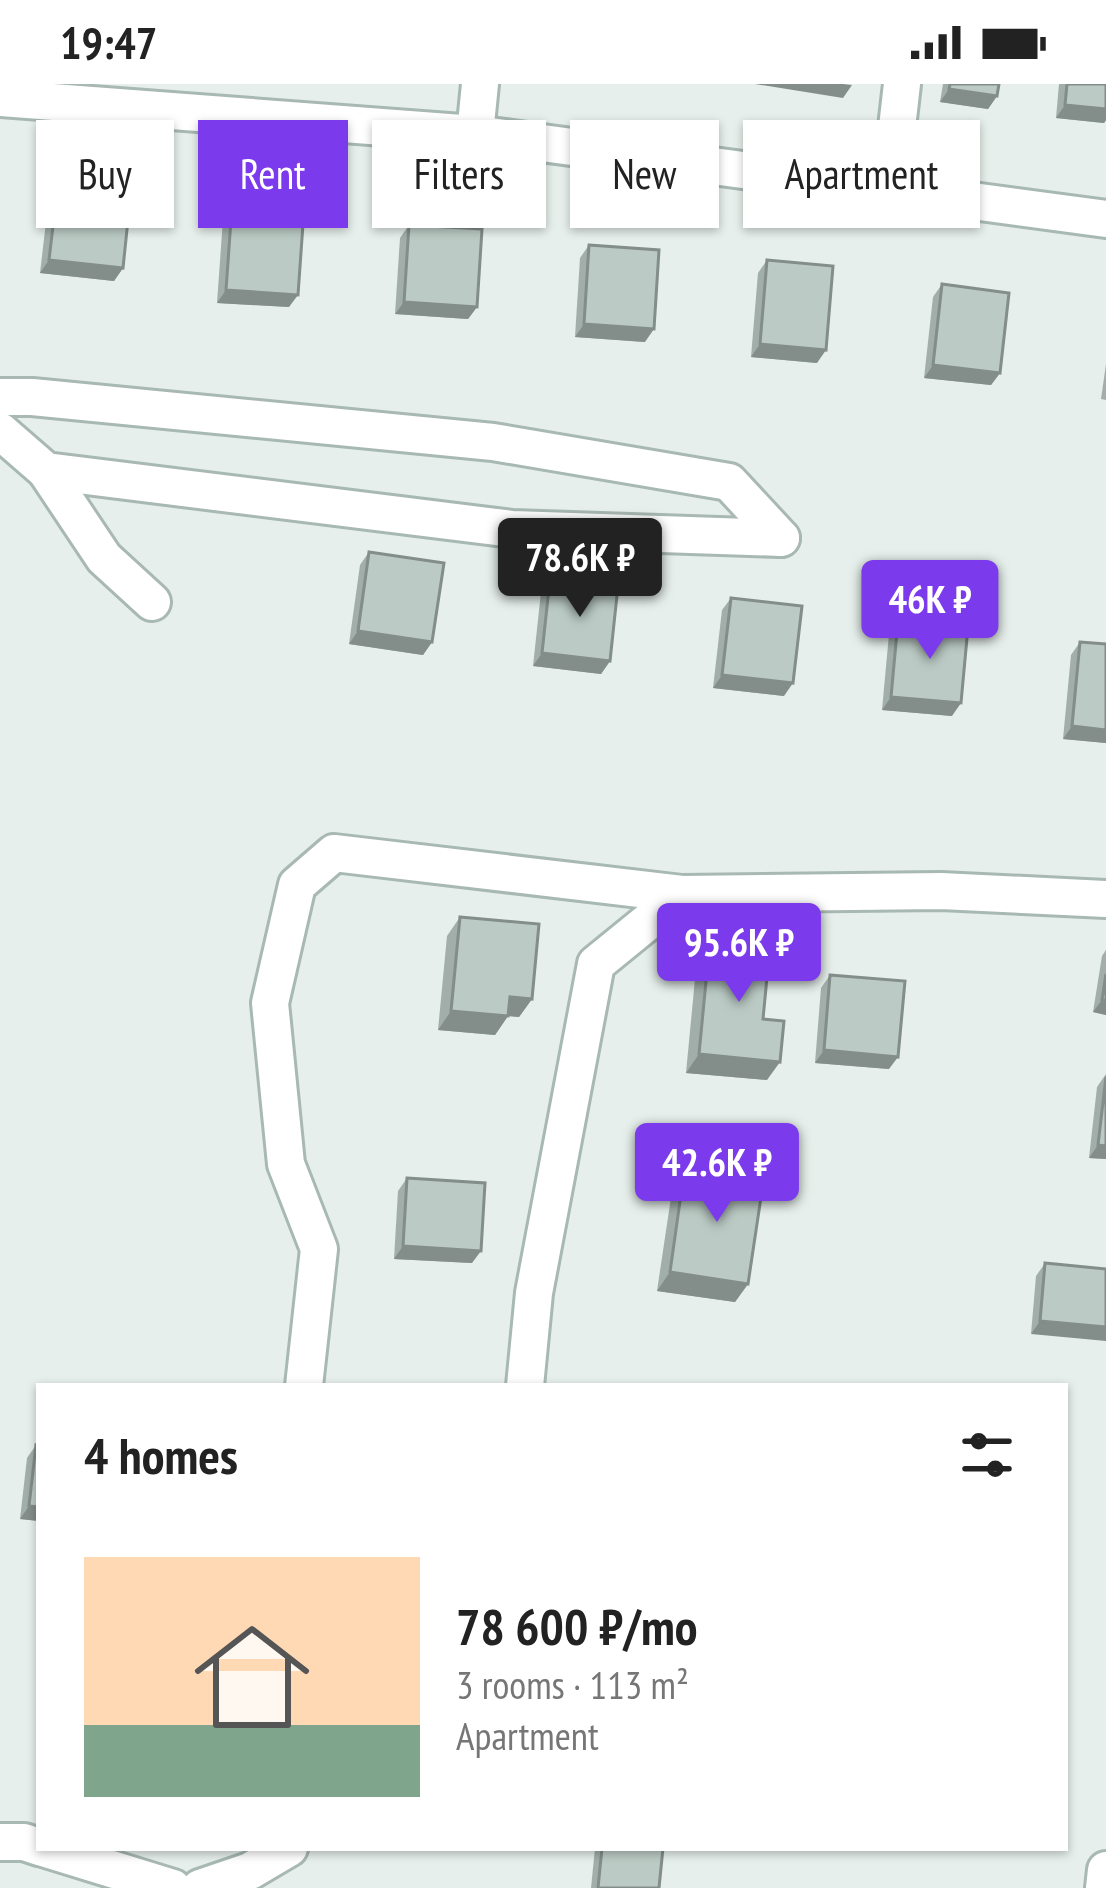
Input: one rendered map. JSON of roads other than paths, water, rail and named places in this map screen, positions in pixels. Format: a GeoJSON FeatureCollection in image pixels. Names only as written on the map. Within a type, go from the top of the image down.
{"type":"FeatureCollection","features":[{"type":"Feature","properties":{"kind":"street"},"geometry":{"type":"LineString","coordinates":[[476,120],[480,84]]}},
{"type":"Feature","properties":{"kind":"street"},"geometry":{"type":"LineString","coordinates":[[898,120],[902,84]]}},
{"type":"Feature","properties":{"kind":"street"},"geometry":{"type":"LineString","coordinates":[[0,98],[201,99],[372,121]]}},
{"type":"Feature","properties":{"kind":"street"},"geometry":{"type":"LineString","coordinates":[[546,143],[743,169]]}},
{"type":"Feature","properties":{"kind":"street"},"geometry":{"type":"LineString","coordinates":[[980,201],[1106,219]]}},
{"type":"Feature","properties":{"kind":"street"},"geometry":{"type":"LineString","coordinates":[[0,397],[493,442],[729,482],[782,538],[512,529],[46,471]]}},
{"type":"Feature","properties":{"kind":"street"},"geometry":{"type":"LineString","coordinates":[[0,431],[46,471],[104,559],[152,602]]}},
{"type":"Feature","properties":{"kind":"street"},"geometry":{"type":"LineString","coordinates":[[304,1383],[319,1250],[286,1164],[270,1003],[297,885],[334,853],[682,894],[941,891],[1106,899]]}},
{"type":"Feature","properties":{"kind":"street"},"geometry":{"type":"LineString","coordinates":[[525,1383],[534,1293],[596,964],[682,894]]}},
{"type":"Feature","properties":{"kind":"street"},"geometry":{"type":"LineString","coordinates":[[0,1842],[36,1845]]}},
{"type":"Feature","properties":{"kind":"street"},"geometry":{"type":"LineString","coordinates":[[54,1851],[173,1888]]}},
{"type":"Feature","properties":{"kind":"street"},"geometry":{"type":"LineString","coordinates":[[200,1888],[252,1859]]}},
{"type":"Feature","properties":{"kind":"street"},"geometry":{"type":"LineString","coordinates":[[1104,1888],[1106,1870]]}}]}
